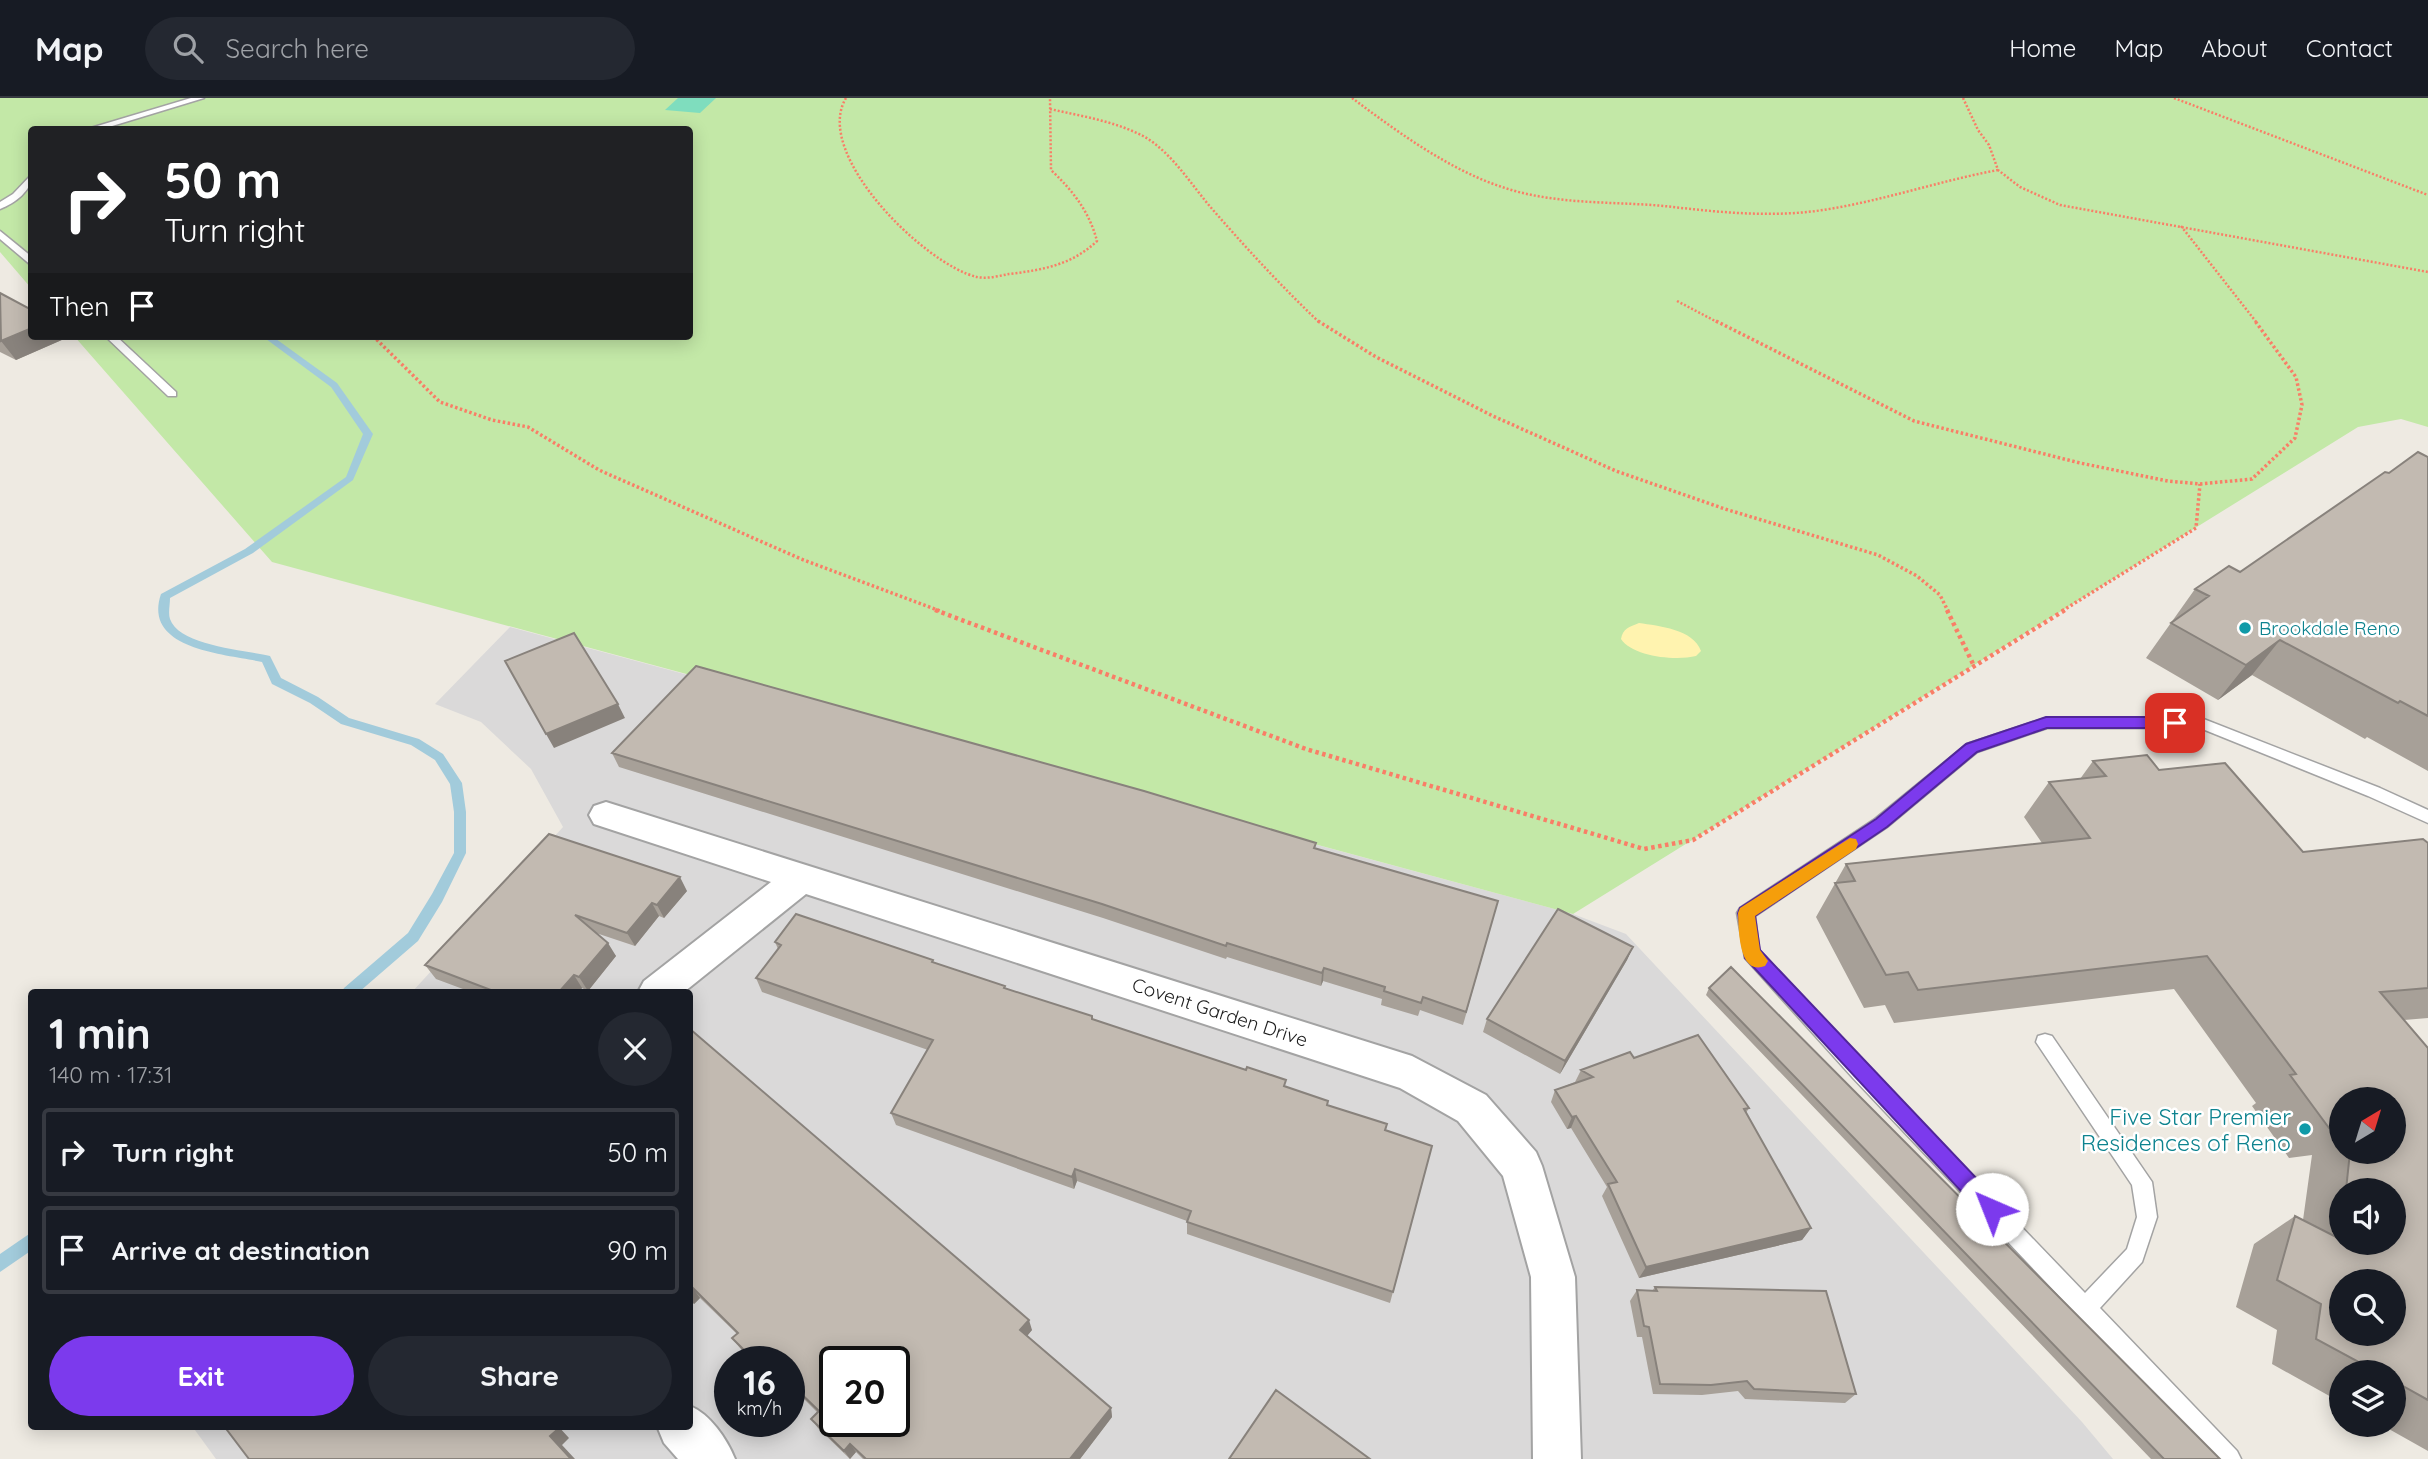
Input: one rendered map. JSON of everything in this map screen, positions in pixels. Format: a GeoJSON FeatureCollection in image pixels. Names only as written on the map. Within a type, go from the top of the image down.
{"type":"FeatureCollection","features":[{"type":"Feature","properties":{"kind":"street","name":"Covent Garden Drive"},"geometry":{"type":"LineString","coordinates":[[606,815],[1412,1074],[1472,1108],[1521,1166],[1553,1277],[1557,1459]]}},
{"type":"Feature","properties":{"kind":"street"},"geometry":{"type":"LineString","coordinates":[[661,989],[801,878]]}},
{"type":"Feature","properties":{"kind":"street"},"geometry":{"type":"LineString","coordinates":[[685,1430],[711,1459]]}},
{"type":"Feature","properties":{"kind":"lane"},"geometry":{"type":"LineString","coordinates":[[102,126],[200,98]]}},
{"type":"Feature","properties":{"kind":"lane"},"geometry":{"type":"LineString","coordinates":[[0,206],[16,196],[28,182]]}},
{"type":"Feature","properties":{"kind":"lane"},"geometry":{"type":"LineString","coordinates":[[0,234],[28,259]]}},
{"type":"Feature","properties":{"kind":"lane"},"geometry":{"type":"LineString","coordinates":[[114,340],[173,394]]}},
{"type":"Feature","properties":{"kind":"lane"},"geometry":{"type":"LineString","coordinates":[[2230,1459],[1860,1072],[1751,953],[1746,913],[1881,823],[1972,748],[2046,723],[2201,723],[2374,792],[2428,817]]}},
{"type":"Feature","properties":{"kind":"lane"},"geometry":{"type":"LineString","coordinates":[[2045,1042],[2142,1182],[2147,1217],[2135,1255],[2086,1308]]}},
{"type":"Feature","properties":{"kind":"path"},"geometry":{"type":"LineString","coordinates":[[846,98],[838,116],[839,126],[858,174],[878,205],[908,233],[961,271],[979,278],[1066,263],[1086,253],[1097,242],[1093,221],[1072,189],[1051,170],[1050,98]]}},
{"type":"Feature","properties":{"kind":"path"},"geometry":{"type":"LineString","coordinates":[[1352,98],[1395,130],[1460,168],[1499,186],[1531,195],[1714,212],[1789,213],[1822,211],[1950,178],[1998,170]]}},
{"type":"Feature","properties":{"kind":"path"},"geometry":{"type":"LineString","coordinates":[[1963,98],[1978,130],[1989,145],[1998,170],[2020,187],[2060,205],[2428,272]]}},
{"type":"Feature","properties":{"kind":"path"},"geometry":{"type":"LineString","coordinates":[[2174,98],[2428,195]]}},
{"type":"Feature","properties":{"kind":"path"},"geometry":{"type":"LineString","coordinates":[[1050,108],[1114,124],[1145,137],[1184,173],[1210,207],[1286,291],[1321,324],[1376,357],[1493,416],[1616,471],[1725,509],[1878,555],[1917,576],[1940,595],[1974,666]]}},
{"type":"Feature","properties":{"kind":"path"},"geometry":{"type":"LineString","coordinates":[[1677,301],[1914,421],[2080,463],[2168,481],[2200,484],[2252,479],[2295,438],[2302,405],[2295,377],[2181,226]]}},
{"type":"Feature","properties":{"kind":"path"},"geometry":{"type":"LineString","coordinates":[[377,340],[440,402],[492,420],[528,427],[599,470],[801,559],[1306,749],[1644,849],[1693,840],[2196,527],[2200,484]]}},
{"type":"Feature","properties":{"kind":"shaded area"},"geometry":{"type":"Polygon","coordinates":[[[510,627],[1573,914],[1626,934],[2082,1422],[2113,1459],[216,1459],[195,1430],[693,1430],[693,989],[415,989],[563,827],[531,769],[481,722],[435,704],[510,627]]]}},
{"type":"Feature","properties":{"kind":"green space"},"geometry":{"type":"Polygon","coordinates":[[[0,98],[2428,98],[2428,427],[2401,419],[2358,427],[1573,914],[272,562],[78,340],[693,340],[693,126],[28,126],[28,285],[0,252],[0,98]]]}},
{"type":"Feature","properties":{"kind":"green space"},"geometry":{"type":"Polygon","coordinates":[[[678,98],[716,98],[700,113],[665,110],[678,98]]]}},
{"type":"Feature","properties":{"kind":"sand"},"geometry":{"type":"Polygon","coordinates":[[[1639,623],[1683,633],[1697,644],[1701,651],[1696,656],[1678,658],[1645,654],[1635,650],[1621,639],[1625,630],[1639,623]]]}},
{"type":"Feature","properties":{"kind":"building"},"geometry":{"type":"Polygon","coordinates":[[[0,293],[28,308],[28,330],[1,341],[0,293]]]}},
{"type":"Feature","properties":{"kind":"building","name":"Brookdale Reno"},"geometry":{"type":"Polygon","coordinates":[[[2418,452],[2428,457],[2428,716],[2400,701],[2398,703],[2280,640],[2246,665],[2171,623],[2209,596],[2195,589],[2229,566],[2240,572],[2418,452]]]}},
{"type":"Feature","properties":{"kind":"building"},"geometry":{"type":"Polygon","coordinates":[[[574,633],[618,704],[546,734],[505,661],[574,633]]]}},
{"type":"Feature","properties":{"kind":"building"},"geometry":{"type":"Polygon","coordinates":[[[696,666],[1144,791],[1316,843],[1314,848],[1498,901],[1466,1012],[1423,997],[1421,1003],[1384,991],[1385,987],[1324,968],[1322,973],[1227,943],[1226,946],[1102,904],[612,753],[696,666]]]}},
{"type":"Feature","properties":{"kind":"building","name":"Five Star Premier Residences of Reno"},"geometry":{"type":"Polygon","coordinates":[[[2147,755],[2159,770],[2225,763],[2303,852],[2423,839],[2428,843],[2428,988],[2380,992],[2428,1048],[2428,1400],[2406,1388],[2406,1360],[2355,1360],[2316,1339],[2321,1304],[2277,1280],[2295,1216],[2329,1233],[2329,1255],[2406,1255],[2406,1178],[2347,1178],[2349,1164],[2406,1164],[2406,1087],[2329,1087],[2329,1128],[2290,1075],[2296,1074],[2207,956],[1918,990],[1908,972],[1886,975],[1835,883],[1855,881],[1846,864],[2090,838],[2049,782],[2106,776],[2093,761],[2147,755]]]}},
{"type":"Feature","properties":{"kind":"building"},"geometry":{"type":"Polygon","coordinates":[[[549,834],[680,877],[657,905],[652,903],[627,933],[575,915],[608,943],[579,977],[574,975],[562,989],[488,989],[425,965],[549,834]]]}},
{"type":"Feature","properties":{"kind":"building"},"geometry":{"type":"Polygon","coordinates":[[[1558,909],[1633,947],[1565,1061],[1487,1019],[1558,909]]]}},
{"type":"Feature","properties":{"kind":"building"},"geometry":{"type":"Polygon","coordinates":[[[796,914],[933,960],[932,962],[1005,986],[1004,988],[1092,1016],[1092,1019],[1246,1070],[1247,1067],[1286,1080],[1284,1086],[1328,1101],[1327,1105],[1387,1124],[1385,1130],[1432,1146],[1393,1292],[1187,1222],[1191,1211],[1075,1169],[1072,1177],[891,1113],[933,1040],[756,978],[781,945],[775,942],[796,914]]]}},
{"type":"Feature","properties":{"kind":"building"},"geometry":{"type":"Polygon","coordinates":[[[1731,967],[2220,1459],[2164,1459],[1709,988],[1731,967]]]}},
{"type":"Feature","properties":{"kind":"building"},"geometry":{"type":"Polygon","coordinates":[[[693,1032],[1029,1320],[1020,1330],[1111,1408],[1070,1459],[866,1459],[850,1444],[844,1451],[830,1437],[910,1437],[910,1346],[819,1346],[819,1411],[805,1397],[805,1346],[740,1346],[732,1338],[738,1333],[693,1288],[693,1032]]]}},
{"type":"Feature","properties":{"kind":"building"},"geometry":{"type":"Polygon","coordinates":[[[1698,1035],[1749,1108],[1744,1109],[1811,1228],[1646,1267],[1608,1184],[1617,1182],[1576,1116],[1572,1117],[1555,1090],[1593,1077],[1581,1070],[1630,1052],[1634,1058],[1698,1035]]]}},
{"type":"Feature","properties":{"kind":"building"},"geometry":{"type":"Polygon","coordinates":[[[1655,1287],[1826,1291],[1856,1394],[1754,1389],[1747,1381],[1711,1385],[1660,1384],[1649,1327],[1644,1326],[1637,1290],[1657,1291],[1655,1287]]]}},
{"type":"Feature","properties":{"kind":"building"},"geometry":{"type":"Polygon","coordinates":[[[1276,1390],[1370,1459],[1229,1459],[1276,1390]]]}},
{"type":"Feature","properties":{"kind":"building"},"geometry":{"type":"Polygon","coordinates":[[[819,1411],[819,1427],[811,1419],[819,1411]]]}},
{"type":"Feature","properties":{"kind":"building"},"geometry":{"type":"Polygon","coordinates":[[[227,1430],[557,1430],[550,1436],[571,1459],[249,1459],[227,1430]]]}},
{"type":"Feature","properties":{"kind":"waterway"},"geometry":{"type":"LineString","coordinates":[[272,340],[334,385],[368,434],[350,478],[249,551],[165,596],[164,618],[169,628],[192,642],[266,659],[276,681],[314,700],[345,721],[415,742],[439,757],[456,783],[460,812],[460,853],[413,937],[352,989]]}},
{"type":"Feature","properties":{"kind":"waterway"},"geometry":{"type":"LineString","coordinates":[[0,1264],[28,1243]]}},
{"type":"Feature","properties":{"kind":"slow traffic"},"geometry":{"type":"LineString","coordinates":[[1759,961],[1751,953],[1746,913],[1850,844]]}},
{"type":"Feature","properties":{"kind":"place","name":"Brookdale Reno"},"geometry":{"type":"Point","coordinates":[2245,628]}},
{"type":"Feature","properties":{"kind":"place","name":"Five Star Premier Residences of Reno"},"geometry":{"type":"Point","coordinates":[2305,1129]}},
{"type":"Feature","properties":{"kind":"route"},"geometry":{"type":"LineString","coordinates":[[1992,1209],[1860,1072],[1751,953],[1746,913],[1881,823],[1972,748],[2046,723],[2175,723]]}}]}
